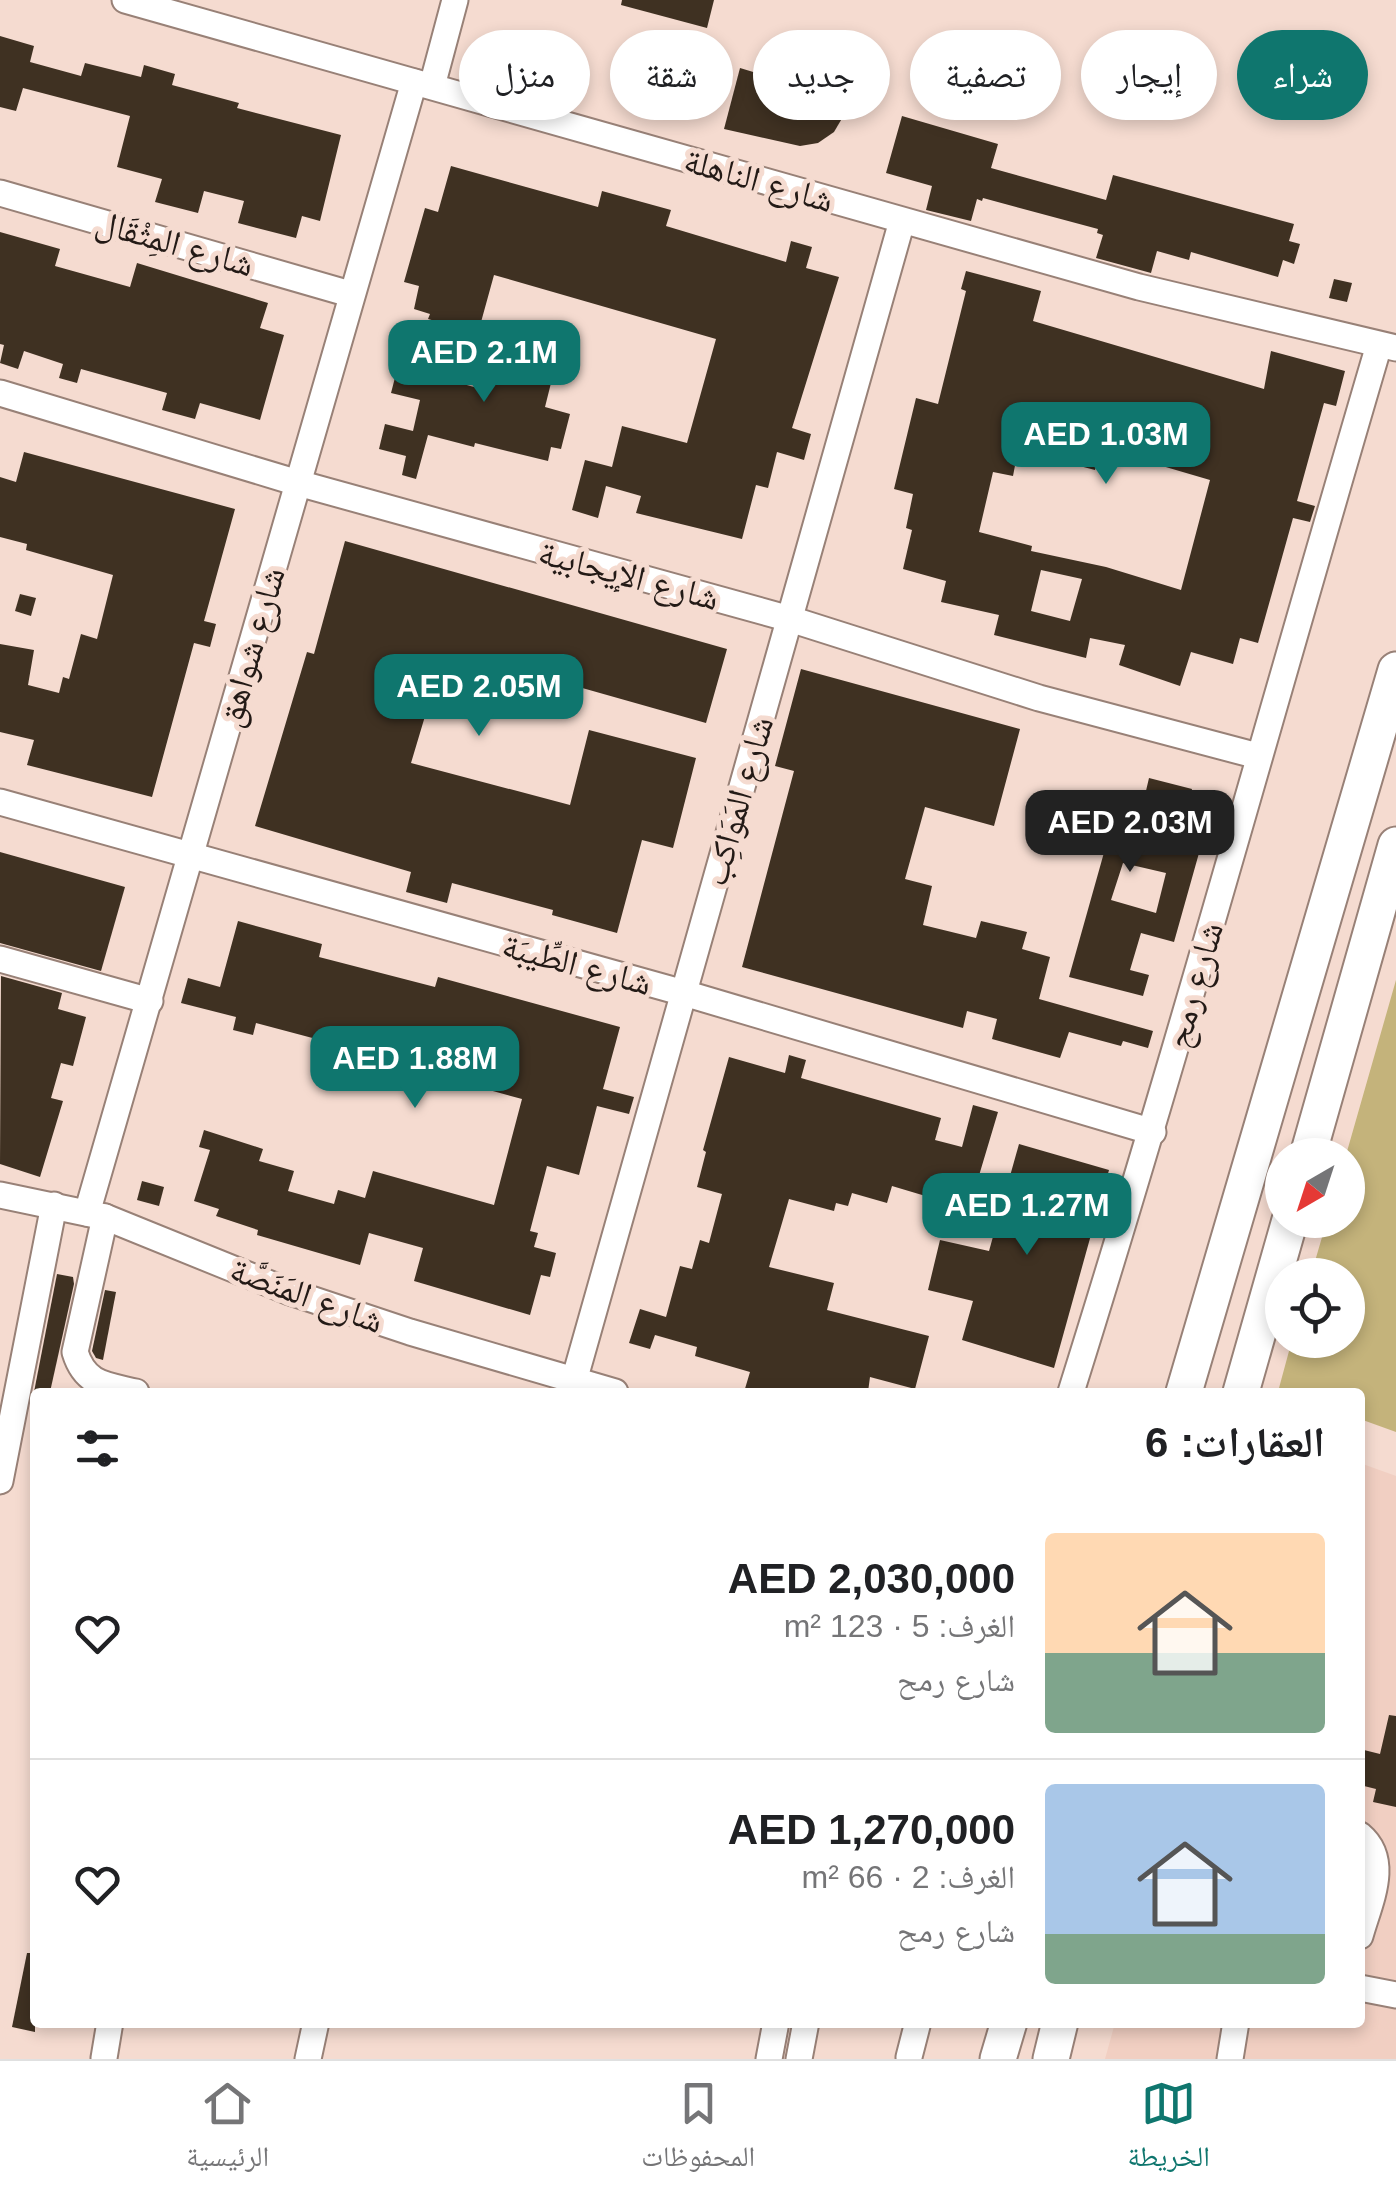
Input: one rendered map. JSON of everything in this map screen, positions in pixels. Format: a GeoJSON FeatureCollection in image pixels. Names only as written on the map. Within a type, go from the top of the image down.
{"type":"FeatureCollection","features":[{"type":"Feature","properties":{"kind":"main road"},"geometry":{"type":"LineString","coordinates":[[1185,1388],[1396,670]]}},
{"type":"Feature","properties":{"kind":"main road"},"geometry":{"type":"LineString","coordinates":[[1313,1138],[1396,845]]}},
{"type":"Feature","properties":{"kind":"main road"},"geometry":{"type":"LineString","coordinates":[[1242,1388],[1285,1238]]}},
{"type":"Feature","properties":{"kind":"main road"},"geometry":{"type":"LineString","coordinates":[[1209,1308],[1229,1315],[1234,1329],[1219,1388]]}},
{"type":"Feature","properties":{"kind":"main road"},"geometry":{"type":"LineString","coordinates":[[998,2059],[1007,2028]]}},
{"type":"Feature","properties":{"kind":"street","name":"شارع الناهلة"},"geometry":{"type":"LineString","coordinates":[[126,0],[902,221],[1139,286],[1387,346]]}},
{"type":"Feature","properties":{"kind":"street","name":"شارع شواهق"},"geometry":{"type":"LineString","coordinates":[[118,1388],[89,1377],[80,1368],[75,1352],[96,1215],[150,1001],[350,294],[455,0]]}},
{"type":"Feature","properties":{"kind":"street","name":"شارع المِثْقَال"},"geometry":{"type":"LineString","coordinates":[[0,193],[350,294]]}},
{"type":"Feature","properties":{"kind":"street","name":"شارع المَوَاكِب"},"geometry":{"type":"LineString","coordinates":[[574,1381],[902,221]]}},
{"type":"Feature","properties":{"kind":"street","name":"شارع رمح"},"geometry":{"type":"LineString","coordinates":[[1072,1388],[1153,1132],[1258,756],[1387,346]]}},
{"type":"Feature","properties":{"kind":"street","name":"شارع الإيجابية"},"geometry":{"type":"LineString","coordinates":[[0,393],[298,483],[790,619],[1040,698],[1258,756]]}},
{"type":"Feature","properties":{"kind":"street","name":"شارع الطِّيبَة"},"geometry":{"type":"LineString","coordinates":[[0,802],[684,993],[1153,1132]]}},
{"type":"Feature","properties":{"kind":"street"},"geometry":{"type":"LineString","coordinates":[[0,959],[150,1001]]}},
{"type":"Feature","properties":{"kind":"street","name":"شارع المَنَصَّة"},"geometry":{"type":"LineString","coordinates":[[0,1195],[96,1215],[290,1292],[600,1388]]}},
{"type":"Feature","properties":{"kind":"street"},"geometry":{"type":"LineString","coordinates":[[0,1481],[54,1204]]}},
{"type":"Feature","properties":{"kind":"street"},"geometry":{"type":"LineString","coordinates":[[1365,1840],[1377,1864],[1365,1915]]}},
{"type":"Feature","properties":{"kind":"street"},"geometry":{"type":"LineString","coordinates":[[1365,1989],[1396,1995]]}},
{"type":"Feature","properties":{"kind":"street"},"geometry":{"type":"LineString","coordinates":[[104,2058],[109,2028]]}},
{"type":"Feature","properties":{"kind":"street"},"geometry":{"type":"LineString","coordinates":[[308,2059],[315,2028]]}},
{"type":"Feature","properties":{"kind":"street"},"geometry":{"type":"LineString","coordinates":[[769,2059],[775,2028]]}},
{"type":"Feature","properties":{"kind":"street"},"geometry":{"type":"LineString","coordinates":[[798,2059],[805,2028]]}},
{"type":"Feature","properties":{"kind":"street"},"geometry":{"type":"LineString","coordinates":[[909,2057],[916,2028]]}},
{"type":"Feature","properties":{"kind":"street"},"geometry":{"type":"LineString","coordinates":[[1230,2059],[1235,2028]]}},
{"type":"Feature","properties":{"kind":"shaded area"},"geometry":{"type":"Polygon","coordinates":[[[1396,980],[1396,1432],[1365,1421],[1365,1388],[1279,1388],[1287,1358],[1365,1358],[1365,1258],[1316,1258],[1322,1238],[1365,1238],[1365,1138],[1351,1138],[1396,980]]]}},
{"type":"Feature","properties":{"kind":"shaded area"},"geometry":{"type":"Polygon","coordinates":[[[1365,1465],[1396,1476],[1396,2059],[1105,2059],[1114,2028],[1365,2028],[1365,1465]]]}},
{"type":"Feature","properties":{"kind":"building"},"geometry":{"type":"Polygon","coordinates":[[[622,0],[714,0],[707,28],[621,5],[622,0]]]}},
{"type":"Feature","properties":{"kind":"building"},"geometry":{"type":"Polygon","coordinates":[[[0,36],[34,46],[30,62],[81,76],[85,63],[141,77],[144,65],[175,74],[172,85],[239,103],[237,108],[341,135],[320,221],[302,216],[296,238],[238,223],[244,201],[204,191],[198,213],[155,202],[162,179],[117,167],[130,116],[23,88],[16,111],[0,107],[0,36]]]}},
{"type":"Feature","properties":{"kind":"building"},"geometry":{"type":"Polygon","coordinates":[[[740,68],[753,72],[753,120],[841,120],[834,132],[818,143],[800,146],[724,129],[726,120],[733,120],[733,95],[740,68]]]}},
{"type":"Feature","properties":{"kind":"building"},"geometry":{"type":"Polygon","coordinates":[[[902,116],[998,144],[991,168],[1106,200],[1113,175],[1294,224],[1289,241],[1300,244],[1294,264],[1283,260],[1278,277],[1191,252],[1189,260],[1157,251],[1151,273],[1096,258],[1103,235],[1097,233],[1098,229],[983,198],[977,199],[971,221],[926,210],[932,186],[886,173],[902,116]]]}},
{"type":"Feature","properties":{"kind":"building"},"geometry":{"type":"Polygon","coordinates":[[[451,166],[598,207],[602,191],[671,210],[666,226],[786,262],[791,241],[812,247],[806,268],[839,277],[792,428],[811,434],[804,460],[777,452],[768,488],[756,485],[742,539],[636,513],[641,496],[606,486],[598,518],[572,510],[585,460],[612,467],[622,426],[687,443],[716,339],[494,275],[478,333],[428,319],[430,314],[414,309],[419,286],[404,282],[425,208],[438,212],[451,166]]]}},
{"type":"Feature","properties":{"kind":"building"},"geometry":{"type":"Polygon","coordinates":[[[0,232],[60,249],[55,266],[130,287],[137,263],[268,303],[260,328],[284,335],[260,420],[200,403],[195,419],[162,410],[167,393],[81,369],[77,383],[59,378],[63,364],[24,351],[18,369],[0,363],[4,345],[0,344],[0,232]]]}},
{"type":"Feature","properties":{"kind":"building"},"geometry":{"type":"Polygon","coordinates":[[[966,271],[1041,291],[1033,321],[1264,389],[1271,351],[1345,371],[1336,406],[1324,403],[1297,501],[1315,506],[1310,522],[1293,518],[1258,643],[1240,638],[1233,664],[1191,652],[1180,686],[1119,665],[1125,645],[1090,638],[1086,658],[994,635],[999,615],[941,602],[946,581],[903,569],[912,530],[906,528],[913,494],[894,489],[916,398],[938,404],[966,291],[961,289],[966,271]],[[1101,448],[1095,470],[1018,450],[1013,476],[993,472],[979,532],[1032,546],[1031,551],[1106,567],[1181,590],[1210,480],[1101,448]],[[1041,570],[1031,611],[1070,621],[1082,579],[1041,570]]]}},
{"type":"Feature","properties":{"kind":"building"},"geometry":{"type":"Polygon","coordinates":[[[1334,279],[1352,283],[1347,302],[1329,298],[1334,279]]]}},
{"type":"Feature","properties":{"kind":"building"},"geometry":{"type":"Polygon","coordinates":[[[485,333],[560,347],[545,407],[570,414],[561,449],[551,447],[548,461],[428,435],[416,479],[402,475],[406,456],[379,449],[385,424],[413,431],[420,400],[391,393],[398,366],[474,387],[485,333]]]}},
{"type":"Feature","properties":{"kind":"building"},"geometry":{"type":"Polygon","coordinates":[[[24,452],[235,509],[204,621],[216,624],[210,647],[194,643],[152,797],[27,765],[34,740],[0,732],[0,644],[34,650],[28,685],[59,693],[63,677],[69,679],[81,634],[97,639],[113,575],[26,550],[27,544],[0,537],[0,477],[16,482],[24,452]]]}},
{"type":"Feature","properties":{"kind":"building"},"geometry":{"type":"Polygon","coordinates":[[[345,541],[727,649],[706,723],[508,667],[504,684],[440,666],[411,763],[570,805],[589,730],[696,758],[673,848],[642,840],[617,933],[552,915],[553,910],[452,883],[447,903],[406,892],[411,872],[255,826],[307,652],[314,654],[345,541]]]}},
{"type":"Feature","properties":{"kind":"building"},"geometry":{"type":"Polygon","coordinates":[[[20,594],[36,598],[31,616],[15,611],[20,594]]]}},
{"type":"Feature","properties":{"kind":"building"},"geometry":{"type":"Polygon","coordinates":[[[801,669],[1020,729],[994,826],[925,807],[905,879],[932,886],[923,925],[976,938],[981,921],[1027,932],[1022,949],[1050,957],[1039,999],[1153,1031],[1148,1048],[1123,1041],[1121,1046],[1069,1032],[1060,1058],[992,1039],[997,1019],[967,1011],[963,1028],[742,967],[794,771],[775,766],[801,669]]]}},
{"type":"Feature","properties":{"kind":"building"},"geometry":{"type":"Polygon","coordinates":[[[1149,778],[1192,789],[1187,813],[1208,821],[1174,942],[1141,933],[1130,970],[1149,975],[1143,996],[1069,977],[1105,849],[1075,841],[1073,847],[1039,835],[1050,794],[1121,812],[1127,790],[1145,795],[1149,778]],[[1123,863],[1111,900],[1156,913],[1166,873],[1123,863]]]}},
{"type":"Feature","properties":{"kind":"building"},"geometry":{"type":"Polygon","coordinates":[[[0,852],[125,887],[101,971],[0,943],[0,852]]]}},
{"type":"Feature","properties":{"kind":"building"},"geometry":{"type":"Polygon","coordinates":[[[238,921],[322,944],[319,957],[435,987],[438,977],[620,1027],[603,1089],[634,1097],[629,1114],[597,1106],[579,1175],[547,1166],[530,1231],[538,1233],[534,1247],[556,1253],[550,1277],[541,1275],[530,1315],[414,1281],[423,1248],[369,1233],[360,1265],[257,1235],[258,1230],[216,1216],[219,1209],[194,1201],[210,1150],[199,1147],[204,1130],[263,1149],[259,1161],[294,1171],[288,1191],[334,1204],[338,1190],[365,1198],[373,1171],[494,1205],[522,1099],[413,1069],[414,1065],[256,1023],[253,1035],[233,1030],[236,1017],[181,1003],[188,978],[220,987],[238,921]]]}},
{"type":"Feature","properties":{"kind":"building"},"geometry":{"type":"Polygon","coordinates":[[[1,976],[62,993],[58,1009],[86,1017],[73,1066],[61,1063],[51,1098],[63,1101],[40,1177],[0,1164],[1,976]]]}},
{"type":"Feature","properties":{"kind":"building"},"geometry":{"type":"Polygon","coordinates":[[[789,1055],[806,1060],[801,1078],[941,1118],[935,1140],[962,1147],[973,1105],[998,1112],[969,1209],[892,1186],[887,1203],[852,1193],[848,1206],[836,1203],[834,1211],[789,1199],[769,1267],[834,1283],[827,1310],[929,1336],[915,1388],[870,1377],[869,1388],[745,1388],[750,1372],[695,1356],[697,1347],[655,1335],[650,1349],[629,1343],[640,1309],[666,1317],[680,1266],[692,1269],[700,1240],[709,1243],[722,1194],[697,1187],[706,1152],[703,1150],[729,1057],[785,1073],[789,1055]]]}},
{"type":"Feature","properties":{"kind":"building"},"geometry":{"type":"Polygon","coordinates":[[[1019,1144],[1109,1170],[1054,1368],[962,1340],[973,1301],[928,1290],[940,1240],[989,1251],[1019,1144]]]}},
{"type":"Feature","properties":{"kind":"building"},"geometry":{"type":"Polygon","coordinates":[[[142,1181],[164,1187],[159,1206],[137,1200],[142,1181]]]}},
{"type":"Feature","properties":{"kind":"building"},"geometry":{"type":"Polygon","coordinates":[[[57,1274],[73,1277],[51,1388],[35,1388],[57,1274]]]}},
{"type":"Feature","properties":{"kind":"building"},"geometry":{"type":"Polygon","coordinates":[[[105,1290],[116,1292],[103,1360],[92,1351],[105,1290]]]}},
{"type":"Feature","properties":{"kind":"building"},"geometry":{"type":"Polygon","coordinates":[[[1389,1715],[1396,1716],[1396,1807],[1373,1802],[1376,1789],[1365,1786],[1365,1750],[1380,1754],[1389,1715]]]}},
{"type":"Feature","properties":{"kind":"building"},"geometry":{"type":"Polygon","coordinates":[[[30,1953],[30,2028],[35,2028],[35,2032],[12,2027],[30,1953]]]}}]}
